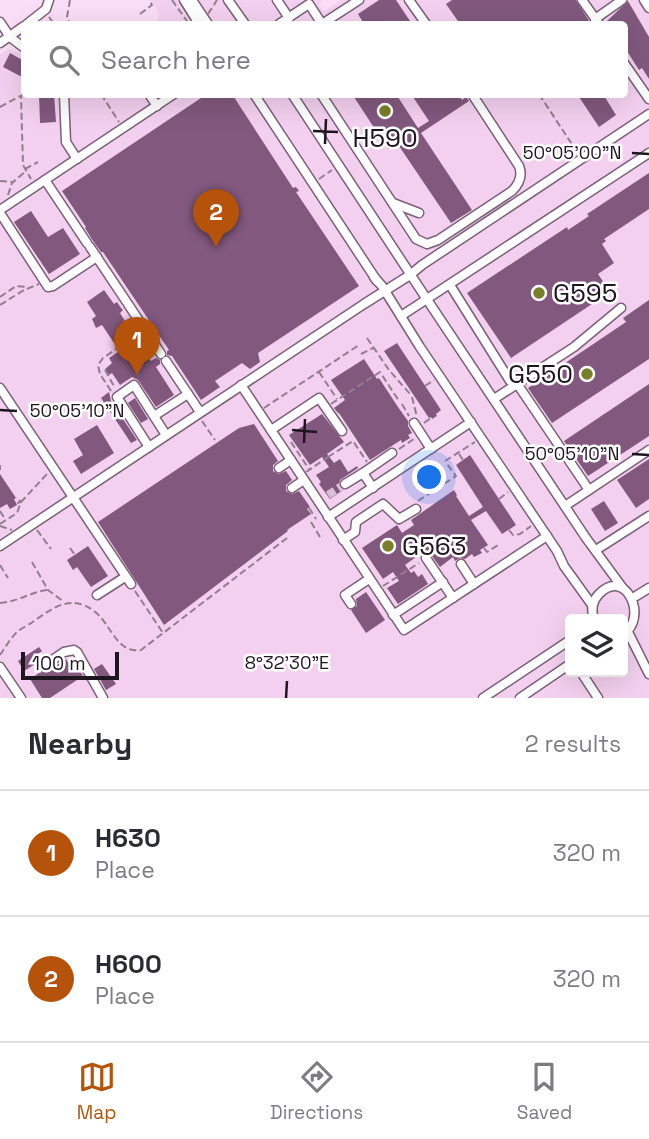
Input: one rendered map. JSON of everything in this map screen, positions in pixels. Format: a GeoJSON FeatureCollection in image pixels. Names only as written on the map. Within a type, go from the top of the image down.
{"type":"FeatureCollection","features":[{"type":"Feature","properties":{"kind":"street"},"geometry":{"type":"LineString","coordinates":[[31,21],[44,11],[49,0]]}},
{"type":"Feature","properties":{"kind":"street"},"geometry":{"type":"LineString","coordinates":[[189,21],[180,5],[182,0],[202,21]]}},
{"type":"Feature","properties":{"kind":"street"},"geometry":{"type":"LineString","coordinates":[[192,0],[202,21]]}},
{"type":"Feature","properties":{"kind":"street"},"geometry":{"type":"LineString","coordinates":[[228,0],[242,21]]}},
{"type":"Feature","properties":{"kind":"street"},"geometry":{"type":"LineString","coordinates":[[277,0],[289,18]]}},
{"type":"Feature","properties":{"kind":"street"},"geometry":{"type":"LineString","coordinates":[[326,21],[346,4],[359,0]]}},
{"type":"Feature","properties":{"kind":"street"},"geometry":{"type":"LineString","coordinates":[[410,0],[424,21]]}},
{"type":"Feature","properties":{"kind":"street"},"geometry":{"type":"LineString","coordinates":[[582,0],[596,21]]}},
{"type":"Feature","properties":{"kind":"street"},"geometry":{"type":"LineString","coordinates":[[598,21],[622,0]]}},
{"type":"Feature","properties":{"kind":"street"},"geometry":{"type":"LineString","coordinates":[[644,0],[649,8]]}},
{"type":"Feature","properties":{"kind":"street"},"geometry":{"type":"LineString","coordinates":[[284,21],[307,2],[320,21]]}},
{"type":"Feature","properties":{"kind":"street"},"geometry":{"type":"LineString","coordinates":[[0,22],[10,37],[21,45]]}},
{"type":"Feature","properties":{"kind":"street"},"geometry":{"type":"LineString","coordinates":[[0,43],[21,29]]}},
{"type":"Feature","properties":{"kind":"street"},"geometry":{"type":"LineString","coordinates":[[628,67],[649,99]]}},
{"type":"Feature","properties":{"kind":"street"},"geometry":{"type":"LineString","coordinates":[[64,98],[66,142],[77,159]]}},
{"type":"Feature","properties":{"kind":"street"},"geometry":{"type":"LineString","coordinates":[[152,98],[157,106]]}},
{"type":"Feature","properties":{"kind":"street"},"geometry":{"type":"LineString","coordinates":[[97,257],[48,287],[0,211],[168,98]]}},
{"type":"Feature","properties":{"kind":"street"},"geometry":{"type":"LineString","coordinates":[[257,98],[547,536],[564,566],[592,605],[593,614]]}},
{"type":"Feature","properties":{"kind":"street"},"geometry":{"type":"LineString","coordinates":[[295,98],[565,506],[622,587],[636,596],[640,615],[638,623],[628,631]]}},
{"type":"Feature","properties":{"kind":"street"},"geometry":{"type":"LineString","coordinates":[[324,98],[416,239],[427,244],[438,240],[515,188],[520,181],[519,166],[475,98]]}},
{"type":"Feature","properties":{"kind":"street"},"geometry":{"type":"LineString","coordinates":[[0,546],[166,435],[201,417],[241,386],[649,114]]}},
{"type":"Feature","properties":{"kind":"street"},"geometry":{"type":"LineString","coordinates":[[401,316],[649,153]]}},
{"type":"Feature","properties":{"kind":"street"},"geometry":{"type":"LineString","coordinates":[[45,180],[201,417]]}},
{"type":"Feature","properties":{"kind":"street"},"geometry":{"type":"LineString","coordinates":[[393,203],[419,213]]}},
{"type":"Feature","properties":{"kind":"street"},"geometry":{"type":"LineString","coordinates":[[403,263],[414,267],[422,265]]}},
{"type":"Feature","properties":{"kind":"street"},"geometry":{"type":"LineString","coordinates":[[450,285],[510,381],[517,385],[589,490]]}},
{"type":"Feature","properties":{"kind":"street"},"geometry":{"type":"LineString","coordinates":[[494,399],[575,347],[621,308]]}},
{"type":"Feature","properties":{"kind":"street"},"geometry":{"type":"LineString","coordinates":[[125,341],[144,328]]}},
{"type":"Feature","properties":{"kind":"street"},"geometry":{"type":"LineString","coordinates":[[149,447],[118,396],[134,385],[166,435]]}},
{"type":"Feature","properties":{"kind":"street"},"geometry":{"type":"LineString","coordinates":[[241,386],[404,630],[547,536]]}},
{"type":"Feature","properties":{"kind":"street"},"geometry":{"type":"LineString","coordinates":[[0,388],[4,402],[54,469],[128,580],[97,595]]}},
{"type":"Feature","properties":{"kind":"street"},"geometry":{"type":"LineString","coordinates":[[154,416],[188,394]]}},
{"type":"Feature","properties":{"kind":"street"},"geometry":{"type":"LineString","coordinates":[[271,430],[319,398],[342,431]]}},
{"type":"Feature","properties":{"kind":"street"},"geometry":{"type":"LineString","coordinates":[[328,517],[471,422]]}},
{"type":"Feature","properties":{"kind":"street"},"geometry":{"type":"LineString","coordinates":[[417,428],[431,449]]}},
{"type":"Feature","properties":{"kind":"street"},"geometry":{"type":"LineString","coordinates":[[565,506],[649,450]]}},
{"type":"Feature","properties":{"kind":"street"},"geometry":{"type":"LineString","coordinates":[[345,484],[392,453]]}},
{"type":"Feature","properties":{"kind":"street"},"geometry":{"type":"LineString","coordinates":[[279,468],[291,460]]}},
{"type":"Feature","properties":{"kind":"street"},"geometry":{"type":"LineString","coordinates":[[367,470],[373,488]]}},
{"type":"Feature","properties":{"kind":"street"},"geometry":{"type":"LineString","coordinates":[[292,488],[302,478]]}},
{"type":"Feature","properties":{"kind":"street"},"geometry":{"type":"LineString","coordinates":[[364,493],[374,509]]}},
{"type":"Feature","properties":{"kind":"street"},"geometry":{"type":"LineString","coordinates":[[318,502],[328,495]]}},
{"type":"Feature","properties":{"kind":"street"},"geometry":{"type":"LineString","coordinates":[[343,540],[355,532],[356,522],[383,504],[399,519],[416,509]]}},
{"type":"Feature","properties":{"kind":"street"},"geometry":{"type":"LineString","coordinates":[[596,550],[649,516]]}},
{"type":"Feature","properties":{"kind":"street"},"geometry":{"type":"LineString","coordinates":[[426,558],[453,598]]}},
{"type":"Feature","properties":{"kind":"street"},"geometry":{"type":"LineString","coordinates":[[461,564],[474,584]]}},
{"type":"Feature","properties":{"kind":"street"},"geometry":{"type":"LineString","coordinates":[[351,604],[345,595],[369,579]]}},
{"type":"Feature","properties":{"kind":"street"},"geometry":{"type":"LineString","coordinates":[[393,615],[443,582]]}},
{"type":"Feature","properties":{"kind":"street"},"geometry":{"type":"LineString","coordinates":[[592,605],[601,591],[622,587]]}},
{"type":"Feature","properties":{"kind":"street"},"geometry":{"type":"LineString","coordinates":[[636,596],[649,587]]}},
{"type":"Feature","properties":{"kind":"street"},"geometry":{"type":"LineString","coordinates":[[628,638],[649,673]]}},
{"type":"Feature","properties":{"kind":"street"},"geometry":{"type":"LineString","coordinates":[[483,698],[565,643]]}},
{"type":"Feature","properties":{"kind":"street"},"geometry":{"type":"LineString","coordinates":[[45,665],[64,652],[78,652],[103,698]]}},
{"type":"Feature","properties":{"kind":"street"},"geometry":{"type":"LineString","coordinates":[[0,667],[20,698]]}},
{"type":"Feature","properties":{"kind":"street"},"geometry":{"type":"LineString","coordinates":[[525,696],[565,668]]}},
{"type":"Feature","properties":{"kind":"street"},"geometry":{"type":"LineString","coordinates":[[584,677],[598,698]]}},
{"type":"Feature","properties":{"kind":"path"},"geometry":{"type":"LineString","coordinates":[[69,21],[70,0]]}},
{"type":"Feature","properties":{"kind":"path"},"geometry":{"type":"LineString","coordinates":[[139,14],[152,5],[149,0]]}},
{"type":"Feature","properties":{"kind":"path"},"geometry":{"type":"LineString","coordinates":[[172,0],[189,21]]}},
{"type":"Feature","properties":{"kind":"path"},"geometry":{"type":"LineString","coordinates":[[204,21],[217,0]]}},
{"type":"Feature","properties":{"kind":"path"},"geometry":{"type":"LineString","coordinates":[[44,11],[52,21]]}},
{"type":"Feature","properties":{"kind":"path"},"geometry":{"type":"LineString","coordinates":[[0,107],[21,96]]}},
{"type":"Feature","properties":{"kind":"path"},"geometry":{"type":"LineString","coordinates":[[21,98],[23,165],[36,186]]}},
{"type":"Feature","properties":{"kind":"path"},"geometry":{"type":"LineString","coordinates":[[104,98],[123,128]]}},
{"type":"Feature","properties":{"kind":"path"},"geometry":{"type":"LineString","coordinates":[[542,98],[582,159]]}},
{"type":"Feature","properties":{"kind":"path"},"geometry":{"type":"LineString","coordinates":[[13,202],[8,195],[13,182],[38,162]]}},
{"type":"Feature","properties":{"kind":"path"},"geometry":{"type":"LineString","coordinates":[[313,183],[339,166]]}},
{"type":"Feature","properties":{"kind":"path"},"geometry":{"type":"LineString","coordinates":[[0,181],[13,182]]}},
{"type":"Feature","properties":{"kind":"path"},"geometry":{"type":"LineString","coordinates":[[0,305],[43,282]]}},
{"type":"Feature","properties":{"kind":"path"},"geometry":{"type":"LineString","coordinates":[[0,297],[16,286],[28,288]]}},
{"type":"Feature","properties":{"kind":"path"},"geometry":{"type":"LineString","coordinates":[[368,338],[389,370],[410,394]]}},
{"type":"Feature","properties":{"kind":"path"},"geometry":{"type":"LineString","coordinates":[[259,412],[359,345]]}},
{"type":"Feature","properties":{"kind":"path"},"geometry":{"type":"LineString","coordinates":[[118,396],[98,369],[105,357],[121,346],[126,354]]}},
{"type":"Feature","properties":{"kind":"path"},"geometry":{"type":"LineString","coordinates":[[361,354],[374,347]]}},
{"type":"Feature","properties":{"kind":"path"},"geometry":{"type":"LineString","coordinates":[[105,357],[108,361]]}},
{"type":"Feature","properties":{"kind":"path"},"geometry":{"type":"LineString","coordinates":[[105,370],[118,396]]}},
{"type":"Feature","properties":{"kind":"path"},"geometry":{"type":"LineString","coordinates":[[319,372],[337,400]]}},
{"type":"Feature","properties":{"kind":"path"},"geometry":{"type":"LineString","coordinates":[[326,408],[380,372],[399,401]]}},
{"type":"Feature","properties":{"kind":"path"},"geometry":{"type":"LineString","coordinates":[[425,386],[441,376]]}},
{"type":"Feature","properties":{"kind":"path"},"geometry":{"type":"LineString","coordinates":[[412,397],[415,409]]}},
{"type":"Feature","properties":{"kind":"path"},"geometry":{"type":"LineString","coordinates":[[402,404],[417,428]]}},
{"type":"Feature","properties":{"kind":"path"},"geometry":{"type":"LineString","coordinates":[[201,417],[215,440]]}},
{"type":"Feature","properties":{"kind":"path"},"geometry":{"type":"LineString","coordinates":[[392,453],[431,418]]}},
{"type":"Feature","properties":{"kind":"path"},"geometry":{"type":"LineString","coordinates":[[416,509],[417,502],[456,476],[446,463],[482,438]]}},
{"type":"Feature","properties":{"kind":"path"},"geometry":{"type":"LineString","coordinates":[[302,478],[309,470],[353,441],[367,470]]}},
{"type":"Feature","properties":{"kind":"path"},"geometry":{"type":"LineString","coordinates":[[291,442],[309,470]]}},
{"type":"Feature","properties":{"kind":"path"},"geometry":{"type":"LineString","coordinates":[[458,453],[463,460]]}},
{"type":"Feature","properties":{"kind":"path"},"geometry":{"type":"LineString","coordinates":[[0,525],[17,513],[21,502],[54,469]]}},
{"type":"Feature","properties":{"kind":"path"},"geometry":{"type":"LineString","coordinates":[[499,499],[515,488]]}},
{"type":"Feature","properties":{"kind":"path"},"geometry":{"type":"LineString","coordinates":[[17,497],[21,502]]}},
{"type":"Feature","properties":{"kind":"path"},"geometry":{"type":"LineString","coordinates":[[17,503],[21,502]]}},
{"type":"Feature","properties":{"kind":"path"},"geometry":{"type":"LineString","coordinates":[[309,508],[316,519]]}},
{"type":"Feature","properties":{"kind":"path"},"geometry":{"type":"LineString","coordinates":[[0,511],[6,520]]}},
{"type":"Feature","properties":{"kind":"path"},"geometry":{"type":"LineString","coordinates":[[13,515],[21,531]]}},
{"type":"Feature","properties":{"kind":"path"},"geometry":{"type":"LineString","coordinates":[[311,522],[320,537]]}},
{"type":"Feature","properties":{"kind":"path"},"geometry":{"type":"LineString","coordinates":[[509,530],[513,535],[520,534],[537,522]]}},
{"type":"Feature","properties":{"kind":"path"},"geometry":{"type":"LineString","coordinates":[[0,525],[21,531]]}},
{"type":"Feature","properties":{"kind":"path"},"geometry":{"type":"LineString","coordinates":[[39,532],[51,549]]}},
{"type":"Feature","properties":{"kind":"path"},"geometry":{"type":"LineString","coordinates":[[520,534],[523,538]]}},
{"type":"Feature","properties":{"kind":"path"},"geometry":{"type":"LineString","coordinates":[[32,562],[48,590],[65,602],[83,605],[95,611],[125,648],[133,651],[141,650],[288,538]]}},
{"type":"Feature","properties":{"kind":"path"},"geometry":{"type":"LineString","coordinates":[[484,548],[487,552],[500,544]]}},
{"type":"Feature","properties":{"kind":"path"},"geometry":{"type":"LineString","coordinates":[[70,548],[75,555]]}},
{"type":"Feature","properties":{"kind":"path"},"geometry":{"type":"LineString","coordinates":[[377,591],[426,558]]}},
{"type":"Feature","properties":{"kind":"path"},"geometry":{"type":"LineString","coordinates":[[0,565],[8,578]]}},
{"type":"Feature","properties":{"kind":"path"},"geometry":{"type":"LineString","coordinates":[[128,580],[163,633]]}},
{"type":"Feature","properties":{"kind":"path"},"geometry":{"type":"LineString","coordinates":[[0,603],[16,601],[48,590]]}},
{"type":"Feature","properties":{"kind":"path"},"geometry":{"type":"LineString","coordinates":[[83,605],[97,595]]}},
{"type":"Feature","properties":{"kind":"path"},"geometry":{"type":"LineString","coordinates":[[0,655],[16,633],[65,602]]}},
{"type":"Feature","properties":{"kind":"shaded area"},"geometry":{"type":"Polygon","coordinates":[[[150,0],[322,0],[319,5],[324,12],[341,0],[649,0],[649,698],[0,698],[0,54],[9,49],[21,54],[21,98],[628,98],[628,21],[156,21],[159,13],[150,0]]]}},
{"type":"Feature","properties":{"kind":"building"},"geometry":{"type":"Polygon","coordinates":[[[379,0],[396,0],[410,21],[362,21],[358,14],[379,0]]]}},
{"type":"Feature","properties":{"kind":"building"},"geometry":{"type":"Polygon","coordinates":[[[452,0],[576,0],[589,21],[458,21],[446,4],[452,0]]]}},
{"type":"Feature","properties":{"kind":"building"},"geometry":{"type":"Polygon","coordinates":[[[628,1],[649,37],[649,79],[642,68],[639,70],[628,53],[628,21],[607,21],[628,1]]]}},
{"type":"Feature","properties":{"kind":"building"},"geometry":{"type":"Polygon","coordinates":[[[10,53],[21,59],[21,76],[3,67],[10,53]]]}},
{"type":"Feature","properties":{"kind":"building"},"geometry":{"type":"Polygon","coordinates":[[[39,98],[54,98],[56,122],[40,123],[39,98]]]}},
{"type":"Feature","properties":{"kind":"building"},"geometry":{"type":"Polygon","coordinates":[[[201,98],[235,98],[293,188],[296,187],[299,191],[296,192],[359,286],[258,353],[260,362],[250,369],[242,363],[215,381],[220,387],[201,400],[172,356],[167,355],[169,350],[93,241],[62,191],[201,98]]]}},
{"type":"Feature","properties":{"kind":"building"},"geometry":{"type":"Polygon","coordinates":[[[355,98],[399,98],[418,128],[429,121],[414,98],[467,98],[469,101],[421,133],[472,210],[451,223],[397,143],[388,149],[355,98]]]}},
{"type":"Feature","properties":{"kind":"building"},"geometry":{"type":"Polygon","coordinates":[[[580,98],[605,98],[616,115],[599,127],[580,98]]]}},
{"type":"Feature","properties":{"kind":"building","name":"G595"},"geometry":{"type":"Polygon","coordinates":[[[649,173],[649,209],[604,239],[606,241],[602,244],[614,263],[598,274],[610,292],[511,358],[467,293],[567,227],[568,230],[589,216],[587,214],[649,173]]]}},
{"type":"Feature","properties":{"kind":"building"},"geometry":{"type":"Polygon","coordinates":[[[31,211],[48,237],[63,228],[80,254],[49,274],[14,222],[31,211]]]}},
{"type":"Feature","properties":{"kind":"building"},"geometry":{"type":"Polygon","coordinates":[[[104,290],[114,304],[117,302],[123,310],[120,313],[130,329],[114,343],[102,325],[96,328],[92,319],[96,316],[87,302],[104,290]]]}},
{"type":"Feature","properties":{"kind":"building","name":"G550"},"geometry":{"type":"Polygon","coordinates":[[[649,300],[649,359],[552,423],[528,388],[626,322],[623,318],[649,300]]]}},
{"type":"Feature","properties":{"kind":"building"},"geometry":{"type":"Polygon","coordinates":[[[397,343],[441,410],[432,419],[384,351],[397,343]]]}},
{"type":"Feature","properties":{"kind":"building"},"geometry":{"type":"Polygon","coordinates":[[[141,345],[151,361],[156,358],[160,360],[156,367],[174,395],[156,407],[138,380],[132,377],[120,385],[112,373],[109,375],[105,369],[112,363],[109,358],[121,350],[124,355],[141,345]]]}},
{"type":"Feature","properties":{"kind":"building"},"geometry":{"type":"Polygon","coordinates":[[[364,359],[408,421],[412,433],[408,435],[410,438],[402,443],[401,440],[370,460],[334,408],[345,400],[331,380],[364,359]]]}},
{"type":"Feature","properties":{"kind":"building","name":"G550"},"geometry":{"type":"Polygon","coordinates":[[[649,384],[649,436],[588,476],[564,441],[649,384]]]}},
{"type":"Feature","properties":{"kind":"building"},"geometry":{"type":"Polygon","coordinates":[[[109,392],[111,401],[137,440],[131,443],[101,398],[109,392]]]}},
{"type":"Feature","properties":{"kind":"building"},"geometry":{"type":"Polygon","coordinates":[[[135,398],[148,419],[141,423],[128,403],[135,398]]]}},
{"type":"Feature","properties":{"kind":"building"},"geometry":{"type":"Polygon","coordinates":[[[322,414],[344,442],[327,454],[334,463],[340,459],[348,472],[357,466],[358,468],[340,480],[339,487],[343,490],[330,499],[316,475],[329,467],[322,457],[310,465],[289,435],[322,414]]]}},
{"type":"Feature","properties":{"kind":"building"},"geometry":{"type":"Polygon","coordinates":[[[254,424],[278,461],[273,465],[273,471],[279,474],[286,471],[292,480],[286,485],[286,491],[292,494],[299,491],[310,507],[307,509],[311,514],[164,625],[98,522],[239,428],[254,424]]]}},
{"type":"Feature","properties":{"kind":"building"},"geometry":{"type":"Polygon","coordinates":[[[97,425],[114,453],[81,474],[73,461],[83,455],[74,439],[97,425]]]}},
{"type":"Feature","properties":{"kind":"building"},"geometry":{"type":"Polygon","coordinates":[[[470,455],[516,525],[502,534],[486,511],[471,520],[488,545],[480,550],[482,553],[455,561],[453,557],[440,567],[429,552],[423,552],[405,565],[418,577],[422,574],[428,584],[398,604],[387,588],[399,581],[393,572],[383,579],[362,548],[397,525],[402,533],[414,525],[411,520],[454,490],[469,516],[483,507],[456,465],[470,455]]]}},
{"type":"Feature","properties":{"kind":"building"},"geometry":{"type":"Polygon","coordinates":[[[649,459],[649,499],[636,508],[617,480],[649,459]]]}},
{"type":"Feature","properties":{"kind":"building"},"geometry":{"type":"Polygon","coordinates":[[[0,474],[16,498],[14,499],[17,505],[10,509],[7,504],[0,508],[0,474]]]}},
{"type":"Feature","properties":{"kind":"building"},"geometry":{"type":"Polygon","coordinates":[[[604,501],[618,523],[605,531],[591,509],[604,501]]]}},
{"type":"Feature","properties":{"kind":"building"},"geometry":{"type":"Polygon","coordinates":[[[88,546],[108,576],[91,587],[77,567],[73,570],[67,560],[88,546]]]}},
{"type":"Feature","properties":{"kind":"building"},"geometry":{"type":"Polygon","coordinates":[[[366,592],[385,620],[366,633],[351,610],[357,606],[356,599],[366,592]]]}},
{"type":"Feature","properties":{"kind":"building"},"geometry":{"type":"Polygon","coordinates":[[[39,647],[42,651],[38,654],[42,659],[39,664],[24,671],[18,661],[39,647]]]}},
{"type":"Feature","properties":{"kind":"building"},"geometry":{"type":"Polygon","coordinates":[[[66,659],[69,664],[74,661],[83,676],[50,698],[42,698],[30,679],[66,659]]]}},
{"type":"Feature","properties":{"kind":"building"},"geometry":{"type":"Polygon","coordinates":[[[102,664],[116,684],[106,690],[94,669],[102,664]]]}},
{"type":"Feature","properties":{"kind":"tunnel"},"geometry":{"type":"LineString","coordinates":[[328,495],[345,484]]}},
{"type":"Feature","properties":{"kind":"place","name":"H590"},"geometry":{"type":"Point","coordinates":[385,111]}},
{"type":"Feature","properties":{"kind":"place","name":"H600"},"geometry":{"type":"Point","coordinates":[216,247]}},
{"type":"Feature","properties":{"kind":"place","name":"G595"},"geometry":{"type":"Point","coordinates":[539,293]}},
{"type":"Feature","properties":{"kind":"place","name":"G550"},"geometry":{"type":"Point","coordinates":[587,374]}},
{"type":"Feature","properties":{"kind":"place","name":"H630"},"geometry":{"type":"Point","coordinates":[137,375]}},
{"type":"Feature","properties":{"kind":"place","name":"G563"},"geometry":{"type":"Point","coordinates":[388,546]}}]}
